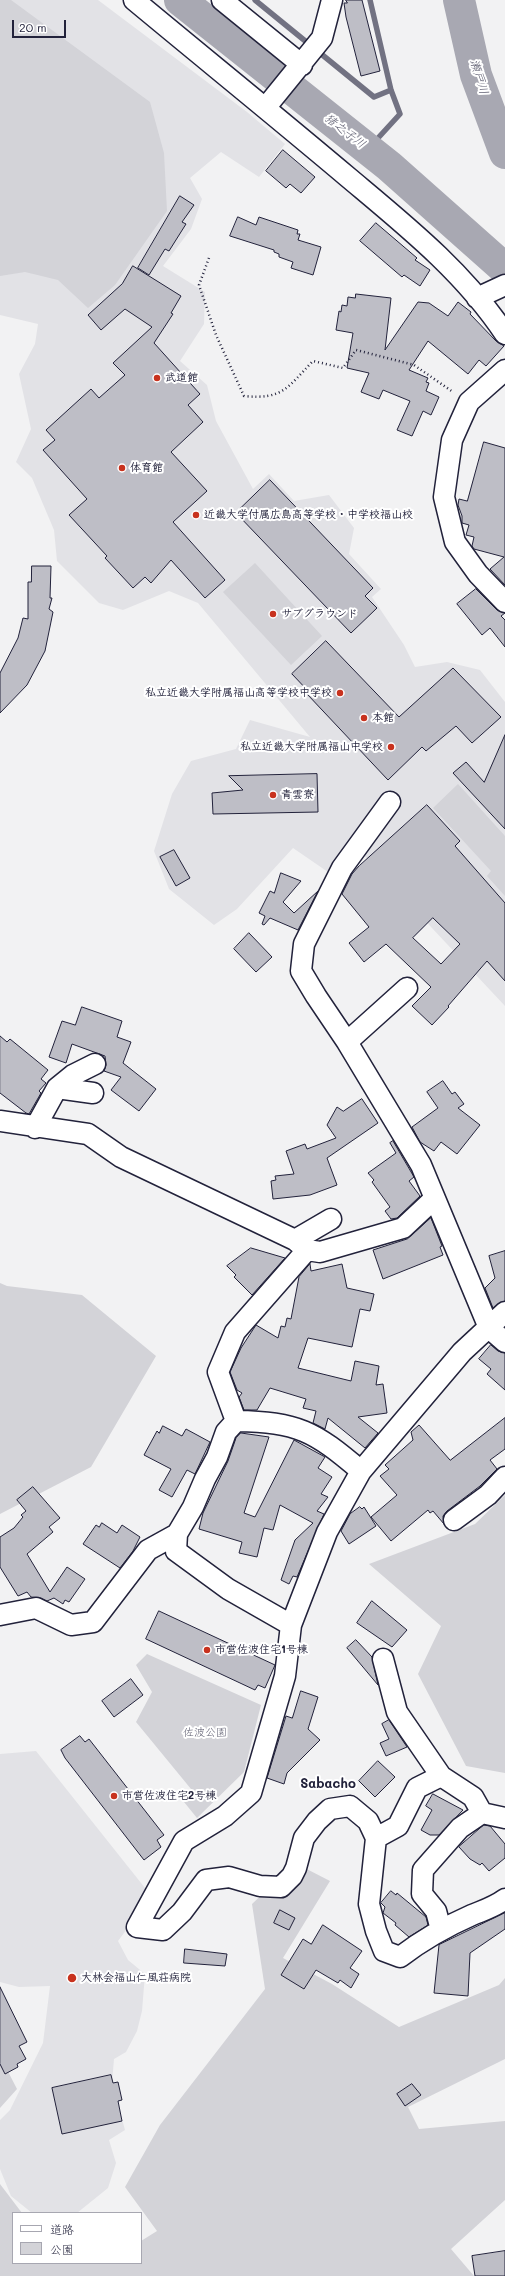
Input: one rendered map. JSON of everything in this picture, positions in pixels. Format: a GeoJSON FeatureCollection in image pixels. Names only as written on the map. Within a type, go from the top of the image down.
{"type":"FeatureCollection","features":[{"type":"Feature","properties":{"kind":"street"},"geometry":{"type":"LineString","coordinates":[[134,0],[270,102],[482,295],[505,334]]}},
{"type":"Feature","properties":{"kind":"street"},"geometry":{"type":"LineString","coordinates":[[222,0],[302,65]]}},
{"type":"Feature","properties":{"kind":"street"},"geometry":{"type":"LineString","coordinates":[[270,102],[302,65],[322,38],[332,0]]}},
{"type":"Feature","properties":{"kind":"street"},"geometry":{"type":"LineString","coordinates":[[482,295],[505,285]]}},
{"type":"Feature","properties":{"kind":"street"},"geometry":{"type":"LineString","coordinates":[[505,370],[469,402],[452,440],[444,497],[455,542],[478,574],[505,602]]}},
{"type":"Feature","properties":{"kind":"street"},"geometry":{"type":"LineString","coordinates":[[390,802],[342,868],[304,944],[302,971],[316,996],[347,1042],[421,1165],[489,1328],[505,1342]]}},
{"type":"Feature","properties":{"kind":"street"},"geometry":{"type":"LineString","coordinates":[[347,1042],[407,988]]}},
{"type":"Feature","properties":{"kind":"street"},"geometry":{"type":"LineString","coordinates":[[35,1128],[57,1088],[73,1075],[95,1064]]}},
{"type":"Feature","properties":{"kind":"street"},"geometry":{"type":"LineString","coordinates":[[57,1088],[93,1093]]}},
{"type":"Feature","properties":{"kind":"street"},"geometry":{"type":"LineString","coordinates":[[2,1121],[35,1128],[88,1134],[121,1157],[301,1245],[320,1252],[403,1228],[434,1199]]}},
{"type":"Feature","properties":{"kind":"street"},"geometry":{"type":"LineString","coordinates":[[236,1421],[218,1372],[235,1332],[301,1245],[331,1219]]}},
{"type":"Feature","properties":{"kind":"street"},"geometry":{"type":"LineString","coordinates":[[505,1312],[462,1352],[361,1471],[327,1532],[290,1625],[285,1676],[251,1793],[225,1816],[184,1841],[138,1927],[163,1930],[182,1912],[206,1880],[229,1876],[260,1886],[281,1887],[292,1876],[296,1868],[304,1838],[317,1821],[330,1809],[350,1806],[368,1821],[376,1838],[369,1904],[376,1931],[384,1951],[400,1957],[441,1930],[493,1907],[505,1899]]}},
{"type":"Feature","properties":{"kind":"street"},"geometry":{"type":"LineString","coordinates":[[290,1625],[228,1589],[176,1551],[177,1534],[193,1507],[204,1479],[218,1457],[226,1432],[236,1421],[270,1422],[305,1430],[330,1445],[361,1471]]}},
{"type":"Feature","properties":{"kind":"street"},"geometry":{"type":"LineString","coordinates":[[454,1520],[488,1495],[505,1477]]}},
{"type":"Feature","properties":{"kind":"street"},"geometry":{"type":"LineString","coordinates":[[0,1616],[36,1608],[71,1625],[93,1622],[148,1550],[177,1534]]}},
{"type":"Feature","properties":{"kind":"street"},"geometry":{"type":"LineString","coordinates":[[383,1659],[397,1712],[441,1776],[473,1797],[482,1813]]}},
{"type":"Feature","properties":{"kind":"street"},"geometry":{"type":"LineString","coordinates":[[376,1838],[398,1826],[417,1788],[441,1776]]}},
{"type":"Feature","properties":{"kind":"street"},"geometry":{"type":"LineString","coordinates":[[441,1930],[436,1911],[422,1894],[423,1870],[460,1828],[482,1813],[505,1818]]}},
{"type":"Feature","properties":{"kind":"path"},"geometry":{"type":"LineString","coordinates":[[209,258],[199,285],[216,335],[244,396],[265,398],[287,389],[313,361],[343,368],[356,350],[414,365],[469,402]]}},
{"type":"Feature","properties":{"kind":"shaded area","name":"近畿大学付属広島高等学校・中学校福山校"},"geometry":{"type":"Polygon","coordinates":[[[0,0],[98,0],[247,112],[285,144],[259,177],[221,152],[190,178],[202,199],[191,229],[163,266],[205,292],[204,324],[180,361],[207,385],[216,421],[253,489],[269,474],[294,501],[329,495],[354,528],[349,554],[381,589],[372,597],[404,645],[415,667],[447,662],[480,670],[505,702],[505,1006],[358,849],[349,843],[328,872],[293,848],[237,909],[214,925],[169,889],[154,851],[172,794],[191,761],[236,749],[250,720],[310,737],[198,603],[169,591],[123,610],[99,603],[57,561],[54,530],[32,478],[16,462],[31,429],[19,374],[35,344],[38,324],[0,315],[0,0]]]}},
{"type":"Feature","properties":{"kind":"shaded area","name":"大林会福山仁風荘病院"},"geometry":{"type":"Polygon","coordinates":[[[36,1751],[149,1893],[145,1905],[118,1941],[128,1960],[145,1974],[142,2011],[137,2031],[126,2052],[114,2059],[112,2083],[125,2130],[109,2140],[116,2163],[108,2188],[78,2212],[31,2212],[11,2196],[0,2169],[0,2120],[10,2110],[43,2043],[50,1986],[19,1987],[0,1982],[0,1754],[36,1751]]]}},
{"type":"Feature","properties":{"kind":"green space"},"geometry":{"type":"Polygon","coordinates":[[[0,0],[11,0],[150,102],[164,153],[167,211],[115,285],[88,308],[58,280],[25,272],[0,276],[0,0]]]}},
{"type":"Feature","properties":{"kind":"green space","name":"サブグラウンド"},"geometry":{"type":"Polygon","coordinates":[[[255,563],[322,636],[291,665],[223,592],[255,563]]]}},
{"type":"Feature","properties":{"kind":"green space"},"geometry":{"type":"Polygon","coordinates":[[[458,784],[505,836],[505,896],[487,876],[491,871],[433,808],[458,784]]]}},
{"type":"Feature","properties":{"kind":"green space"},"geometry":{"type":"Polygon","coordinates":[[[0,1283],[7,1286],[82,1295],[156,1356],[91,1467],[0,1514],[0,1283]]]}},
{"type":"Feature","properties":{"kind":"green space"},"geometry":{"type":"Polygon","coordinates":[[[505,1495],[505,1773],[466,1766],[418,1674],[441,1626],[369,1564],[475,1524],[505,1495]]]}},
{"type":"Feature","properties":{"kind":"green space","name":"佐波公園"},"geometry":{"type":"Polygon","coordinates":[[[147,1654],[261,1705],[244,1772],[197,1818],[184,1802],[191,1789],[136,1722],[152,1692],[136,1665],[147,1654]]]}},
{"type":"Feature","properties":{"kind":"green space"},"geometry":{"type":"Polygon","coordinates":[[[295,1863],[330,1881],[283,1958],[332,1984],[399,2027],[499,1985],[505,1978],[505,2059],[408,2107],[419,2129],[505,2121],[505,2200],[451,2249],[474,2276],[0,2276],[0,2184],[21,2212],[12,2212],[12,2264],[142,2264],[142,2240],[157,2231],[125,2187],[160,2125],[265,1989],[252,1904],[295,1863]]]}},
{"type":"Feature","properties":{"kind":"green space"},"geometry":{"type":"Polygon","coordinates":[[[0,2056],[17,2089],[0,2108],[0,2056]]]}},
{"type":"Feature","properties":{"kind":"building"},"geometry":{"type":"Polygon","coordinates":[[[346,0],[362,0],[380,71],[361,76],[346,17],[344,3],[347,3],[346,0]]]}},
{"type":"Feature","properties":{"kind":"building"},"geometry":{"type":"Polygon","coordinates":[[[283,150],[315,177],[301,193],[290,184],[286,188],[266,171],[283,150]]]}},
{"type":"Feature","properties":{"kind":"building"},"geometry":{"type":"Polygon","coordinates":[[[180,196],[194,205],[182,222],[186,224],[169,251],[165,249],[149,275],[138,268],[180,196]]]}},
{"type":"Feature","properties":{"kind":"building"},"geometry":{"type":"Polygon","coordinates":[[[238,217],[256,225],[259,217],[298,230],[297,234],[300,234],[298,240],[321,247],[313,275],[291,268],[293,262],[279,257],[279,254],[274,252],[274,250],[230,236],[238,217]]]}},
{"type":"Feature","properties":{"kind":"building"},"geometry":{"type":"Polygon","coordinates":[[[376,223],[417,258],[415,260],[430,270],[420,286],[404,275],[402,277],[360,241],[376,223]]]}},
{"type":"Feature","properties":{"kind":"building"},"geometry":{"type":"Polygon","coordinates":[[[133,266],[181,296],[171,313],[173,314],[154,343],[200,394],[188,405],[203,422],[171,452],[207,491],[173,522],[225,580],[205,598],[171,560],[151,583],[145,577],[133,588],[105,558],[107,556],[69,515],[87,499],[43,450],[55,440],[46,430],[91,389],[99,398],[125,375],[113,363],[152,327],[125,309],[101,330],[88,315],[122,284],[133,266]]]}},
{"type":"Feature","properties":{"kind":"building"},"geometry":{"type":"Polygon","coordinates":[[[356,294],[391,298],[385,350],[418,302],[429,303],[448,316],[458,302],[471,312],[470,314],[496,341],[504,346],[486,366],[479,360],[468,374],[428,341],[409,370],[428,378],[426,382],[429,383],[426,391],[439,397],[431,415],[423,411],[412,436],[397,430],[410,401],[383,390],[379,399],[361,392],[369,373],[347,368],[353,333],[336,330],[339,311],[341,312],[342,305],[347,306],[348,297],[355,298],[356,294]]]}},
{"type":"Feature","properties":{"kind":"building"},"geometry":{"type":"Polygon","coordinates":[[[484,442],[505,448],[505,585],[490,569],[504,557],[474,549],[472,546],[474,537],[466,535],[469,525],[462,523],[462,516],[458,505],[459,499],[467,501],[484,442]]]}},
{"type":"Feature","properties":{"kind":"building"},"geometry":{"type":"Polygon","coordinates":[[[270,480],[373,588],[365,596],[377,608],[351,633],[236,513],[270,480]]]}},
{"type":"Feature","properties":{"kind":"building"},"geometry":{"type":"Polygon","coordinates":[[[32,566],[51,566],[50,598],[52,598],[49,609],[53,612],[45,651],[27,685],[0,713],[0,673],[18,638],[23,618],[28,619],[28,582],[31,582],[32,566]]]}},
{"type":"Feature","properties":{"kind":"building"},"geometry":{"type":"Polygon","coordinates":[[[476,589],[497,610],[505,613],[501,616],[505,620],[505,647],[490,628],[482,635],[457,604],[476,589]]]}},
{"type":"Feature","properties":{"kind":"building","name":"本館"},"geometry":{"type":"Polygon","coordinates":[[[326,641],[399,717],[453,668],[501,717],[472,743],[456,726],[426,751],[422,747],[388,780],[307,694],[309,692],[292,674],[326,641]]]}},
{"type":"Feature","properties":{"kind":"building"},"geometry":{"type":"Polygon","coordinates":[[[505,735],[505,829],[453,773],[466,762],[484,782],[505,735]]]}},
{"type":"Feature","properties":{"kind":"building","name":"青雲寮"},"geometry":{"type":"Polygon","coordinates":[[[317,774],[318,812],[213,814],[212,793],[243,790],[229,776],[317,774]]]}},
{"type":"Feature","properties":{"kind":"building"},"geometry":{"type":"Polygon","coordinates":[[[427,805],[460,841],[455,846],[505,903],[505,981],[487,961],[432,1025],[412,1006],[431,987],[386,944],[364,962],[349,943],[369,927],[342,894],[352,874],[427,805]],[[433,918],[413,938],[441,964],[460,944],[433,918]]]}},
{"type":"Feature","properties":{"kind":"building"},"geometry":{"type":"Polygon","coordinates":[[[174,850],[190,878],[176,886],[160,857],[174,850]]]}},
{"type":"Feature","properties":{"kind":"building"},"geometry":{"type":"Polygon","coordinates":[[[281,873],[301,881],[283,902],[294,913],[318,891],[298,930],[270,918],[264,925],[262,924],[265,916],[259,913],[270,891],[274,893],[281,873]]]}},
{"type":"Feature","properties":{"kind":"building"},"geometry":{"type":"Polygon","coordinates":[[[249,933],[272,957],[256,972],[234,949],[249,933]]]}},
{"type":"Feature","properties":{"kind":"building"},"geometry":{"type":"Polygon","coordinates":[[[82,1007],[122,1021],[117,1037],[131,1042],[123,1063],[156,1089],[139,1111],[111,1090],[121,1077],[104,1071],[106,1065],[105,1056],[72,1044],[66,1063],[49,1057],[62,1021],[75,1025],[82,1007]]]}},
{"type":"Feature","properties":{"kind":"building"},"geometry":{"type":"Polygon","coordinates":[[[0,1036],[7,1042],[10,1039],[48,1070],[41,1079],[46,1083],[39,1091],[41,1093],[29,1114],[0,1093],[0,1036]]]}},
{"type":"Feature","properties":{"kind":"building"},"geometry":{"type":"Polygon","coordinates":[[[443,1081],[452,1094],[455,1092],[464,1104],[458,1108],[480,1125],[457,1154],[441,1142],[434,1151],[420,1142],[412,1127],[438,1108],[427,1092],[443,1081]]]}},
{"type":"Feature","properties":{"kind":"building"},"geometry":{"type":"Polygon","coordinates":[[[362,1099],[378,1123],[327,1158],[337,1185],[310,1195],[273,1199],[271,1181],[276,1180],[275,1176],[294,1174],[286,1151],[305,1144],[307,1149],[336,1138],[327,1125],[337,1107],[343,1111],[362,1099]]]}},
{"type":"Feature","properties":{"kind":"building"},"geometry":{"type":"Polygon","coordinates":[[[393,1141],[414,1177],[409,1181],[420,1196],[397,1218],[391,1219],[385,1211],[390,1207],[372,1182],[374,1180],[368,1173],[396,1153],[390,1143],[393,1141]]]}},
{"type":"Feature","properties":{"kind":"building"},"geometry":{"type":"Polygon","coordinates":[[[431,1218],[442,1246],[440,1247],[443,1255],[383,1279],[373,1250],[407,1239],[431,1218]]]}},
{"type":"Feature","properties":{"kind":"building"},"geometry":{"type":"Polygon","coordinates":[[[251,1248],[285,1258],[252,1295],[234,1277],[236,1275],[227,1266],[251,1248]]]}},
{"type":"Feature","properties":{"kind":"building"},"geometry":{"type":"Polygon","coordinates":[[[505,1251],[505,1301],[493,1308],[485,1288],[495,1278],[489,1256],[505,1251]]]}},
{"type":"Feature","properties":{"kind":"building"},"geometry":{"type":"Polygon","coordinates":[[[310,1264],[311,1271],[342,1264],[347,1288],[374,1294],[370,1311],[360,1309],[352,1347],[308,1338],[298,1368],[351,1381],[355,1361],[379,1366],[376,1385],[383,1384],[387,1413],[358,1417],[378,1433],[365,1448],[328,1418],[325,1429],[313,1423],[316,1411],[303,1408],[306,1399],[270,1388],[257,1410],[244,1410],[239,1397],[242,1393],[237,1390],[230,1372],[241,1348],[256,1325],[278,1338],[281,1326],[285,1327],[287,1318],[291,1319],[299,1277],[310,1264]]]}},
{"type":"Feature","properties":{"kind":"building"},"geometry":{"type":"Polygon","coordinates":[[[491,1345],[498,1351],[505,1353],[505,1390],[487,1374],[491,1369],[479,1359],[491,1345]]]}},
{"type":"Feature","properties":{"kind":"building"},"geometry":{"type":"Polygon","coordinates":[[[505,1418],[505,1449],[490,1460],[497,1469],[480,1486],[447,1511],[443,1516],[444,1524],[433,1511],[430,1513],[428,1510],[391,1541],[371,1517],[397,1495],[380,1476],[389,1469],[385,1465],[413,1440],[411,1432],[419,1425],[450,1460],[505,1418]]]}},
{"type":"Feature","properties":{"kind":"building"},"geometry":{"type":"Polygon","coordinates":[[[163,1426],[182,1436],[186,1429],[210,1442],[195,1474],[187,1470],[172,1497],[159,1490],[171,1469],[144,1455],[157,1431],[159,1433],[163,1426]]]}},
{"type":"Feature","properties":{"kind":"building"},"geometry":{"type":"Polygon","coordinates":[[[241,1433],[269,1437],[244,1513],[255,1517],[294,1440],[325,1457],[318,1468],[332,1477],[321,1494],[328,1497],[317,1511],[324,1514],[297,1577],[293,1576],[289,1584],[281,1580],[295,1540],[313,1523],[280,1505],[273,1530],[264,1528],[257,1557],[239,1553],[242,1542],[199,1529],[203,1513],[228,1461],[236,1438],[241,1433]]]}},
{"type":"Feature","properties":{"kind":"building"},"geometry":{"type":"Polygon","coordinates":[[[33,1487],[60,1518],[49,1527],[53,1532],[27,1554],[50,1592],[67,1567],[85,1579],[69,1602],[65,1600],[63,1604],[54,1598],[47,1601],[41,1598],[31,1597],[27,1592],[18,1596],[0,1567],[0,1537],[14,1528],[23,1517],[21,1515],[26,1511],[17,1500],[33,1487]]]}},
{"type":"Feature","properties":{"kind":"building"},"geometry":{"type":"Polygon","coordinates":[[[360,1507],[362,1509],[364,1507],[376,1526],[349,1544],[341,1531],[350,1514],[360,1507]]]}},
{"type":"Feature","properties":{"kind":"building"},"geometry":{"type":"Polygon","coordinates":[[[102,1523],[117,1533],[122,1525],[140,1537],[133,1551],[120,1568],[83,1544],[96,1525],[99,1527],[102,1523]]]}},
{"type":"Feature","properties":{"kind":"building"},"geometry":{"type":"Polygon","coordinates":[[[372,1601],[407,1630],[392,1647],[357,1623],[372,1601]]]}},
{"type":"Feature","properties":{"kind":"building","name":"市営佐波住宅1号棟"},"geometry":{"type":"Polygon","coordinates":[[[159,1611],[275,1665],[265,1688],[258,1685],[255,1690],[146,1639],[159,1611]]]}},
{"type":"Feature","properties":{"kind":"building"},"geometry":{"type":"Polygon","coordinates":[[[356,1640],[372,1657],[378,1685],[347,1648],[356,1640]]]}},
{"type":"Feature","properties":{"kind":"building"},"geometry":{"type":"Polygon","coordinates":[[[131,1679],[143,1695],[114,1717],[102,1701],[131,1679]]]}},
{"type":"Feature","properties":{"kind":"building"},"geometry":{"type":"Polygon","coordinates":[[[301,1691],[318,1697],[308,1729],[320,1740],[287,1773],[284,1784],[267,1778],[286,1716],[292,1718],[301,1691]]]}},
{"type":"Feature","properties":{"kind":"building"},"geometry":{"type":"Polygon","coordinates":[[[389,1720],[407,1747],[386,1756],[380,1743],[389,1739],[382,1724],[389,1720]]]}},
{"type":"Feature","properties":{"kind":"building","name":"市営佐波住宅2号棟"},"geometry":{"type":"Polygon","coordinates":[[[80,1736],[85,1742],[89,1739],[164,1835],[157,1840],[161,1847],[144,1860],[65,1758],[61,1750],[80,1736]]]}},
{"type":"Feature","properties":{"kind":"building"},"geometry":{"type":"Polygon","coordinates":[[[378,1761],[395,1777],[375,1797],[359,1781],[378,1761]]]}},
{"type":"Feature","properties":{"kind":"building"},"geometry":{"type":"Polygon","coordinates":[[[433,1794],[463,1810],[439,1835],[430,1835],[421,1830],[432,1810],[426,1806],[433,1794]]]}},
{"type":"Feature","properties":{"kind":"building"},"geometry":{"type":"Polygon","coordinates":[[[484,1825],[490,1826],[505,1844],[505,1858],[489,1871],[482,1863],[480,1865],[470,1859],[459,1847],[484,1825]]]}},
{"type":"Feature","properties":{"kind":"building"},"geometry":{"type":"Polygon","coordinates":[[[391,1891],[396,1895],[397,1893],[426,1917],[428,1925],[409,1937],[395,1925],[396,1923],[383,1913],[385,1907],[381,1903],[391,1891]]]}},
{"type":"Feature","properties":{"kind":"building"},"geometry":{"type":"Polygon","coordinates":[[[280,1910],[295,1918],[289,1930],[274,1923],[280,1910]]]}},
{"type":"Feature","properties":{"kind":"building"},"geometry":{"type":"Polygon","coordinates":[[[505,1913],[505,1929],[470,1953],[468,1996],[434,1993],[439,1945],[505,1913]]]}},
{"type":"Feature","properties":{"kind":"building"},"geometry":{"type":"Polygon","coordinates":[[[323,1925],[362,1951],[350,1968],[359,1974],[351,1988],[340,1980],[338,1983],[316,1970],[304,1989],[281,1975],[303,1939],[311,1944],[323,1925]]]}},
{"type":"Feature","properties":{"kind":"building"},"geometry":{"type":"Polygon","coordinates":[[[185,1949],[227,1954],[225,1966],[184,1963],[185,1949]]]}},
{"type":"Feature","properties":{"kind":"building"},"geometry":{"type":"Polygon","coordinates":[[[0,1987],[27,2042],[19,2046],[26,2059],[17,2064],[18,2067],[5,2074],[0,2064],[0,1987]]]}},
{"type":"Feature","properties":{"kind":"building"},"geometry":{"type":"Polygon","coordinates":[[[111,2075],[113,2083],[118,2082],[122,2100],[118,2101],[122,2121],[62,2134],[52,2088],[111,2075]]]}},
{"type":"Feature","properties":{"kind":"building"},"geometry":{"type":"Polygon","coordinates":[[[412,2084],[421,2095],[405,2106],[397,2094],[412,2084]]]}},
{"type":"Feature","properties":{"kind":"building"},"geometry":{"type":"Polygon","coordinates":[[[505,2251],[505,2276],[475,2276],[472,2256],[505,2251]]]}},
{"type":"Feature","properties":{"kind":"waterway","name":"猪之子川"},"geometry":{"type":"LineString","coordinates":[[180,0],[389,166],[505,269]]}},
{"type":"Feature","properties":{"kind":"waterway"},"geometry":{"type":"LineString","coordinates":[[255,0],[374,97],[391,90]]}},
{"type":"Feature","properties":{"kind":"waterway"},"geometry":{"type":"LineString","coordinates":[[368,149],[400,114],[391,90],[370,0]]}},
{"type":"Feature","properties":{"kind":"waterway","name":"瀬戸川"},"geometry":{"type":"LineString","coordinates":[[459,0],[476,75],[505,153]]}},
{"type":"Feature","properties":{"kind":"place","name":"武道館"},"geometry":{"type":"Point","coordinates":[157,378]}},
{"type":"Feature","properties":{"kind":"place","name":"体育館"},"geometry":{"type":"Point","coordinates":[122,468]}},
{"type":"Feature","properties":{"kind":"place","name":"近畿大学付属広島高等学校・中学校福山校"},"geometry":{"type":"Point","coordinates":[196,515]}},
{"type":"Feature","properties":{"kind":"place","name":"サブグラウンド"},"geometry":{"type":"Point","coordinates":[273,614]}},
{"type":"Feature","properties":{"kind":"place","name":"私立近畿大学附属福山高等学校中学校"},"geometry":{"type":"Point","coordinates":[340,693]}},
{"type":"Feature","properties":{"kind":"place","name":"本館"},"geometry":{"type":"Point","coordinates":[364,718]}},
{"type":"Feature","properties":{"kind":"place","name":"私立近畿大学附属福山中学校"},"geometry":{"type":"Point","coordinates":[391,747]}},
{"type":"Feature","properties":{"kind":"place","name":"青雲寮"},"geometry":{"type":"Point","coordinates":[273,795]}},
{"type":"Feature","properties":{"kind":"place","name":"市営佐波住宅1号棟"},"geometry":{"type":"Point","coordinates":[207,1650]}},
{"type":"Feature","properties":{"kind":"place","name":"市営佐波住宅2号棟"},"geometry":{"type":"Point","coordinates":[114,1796]}},
{"type":"Feature","properties":{"kind":"place","name":"大林会福山仁風荘病院"},"geometry":{"type":"Point","coordinates":[72,1978]}},
{"type":"Feature","properties":{"kind":"district","name":"Sabacho"},"geometry":{"type":"Point","coordinates":[328,1784]}}]}
